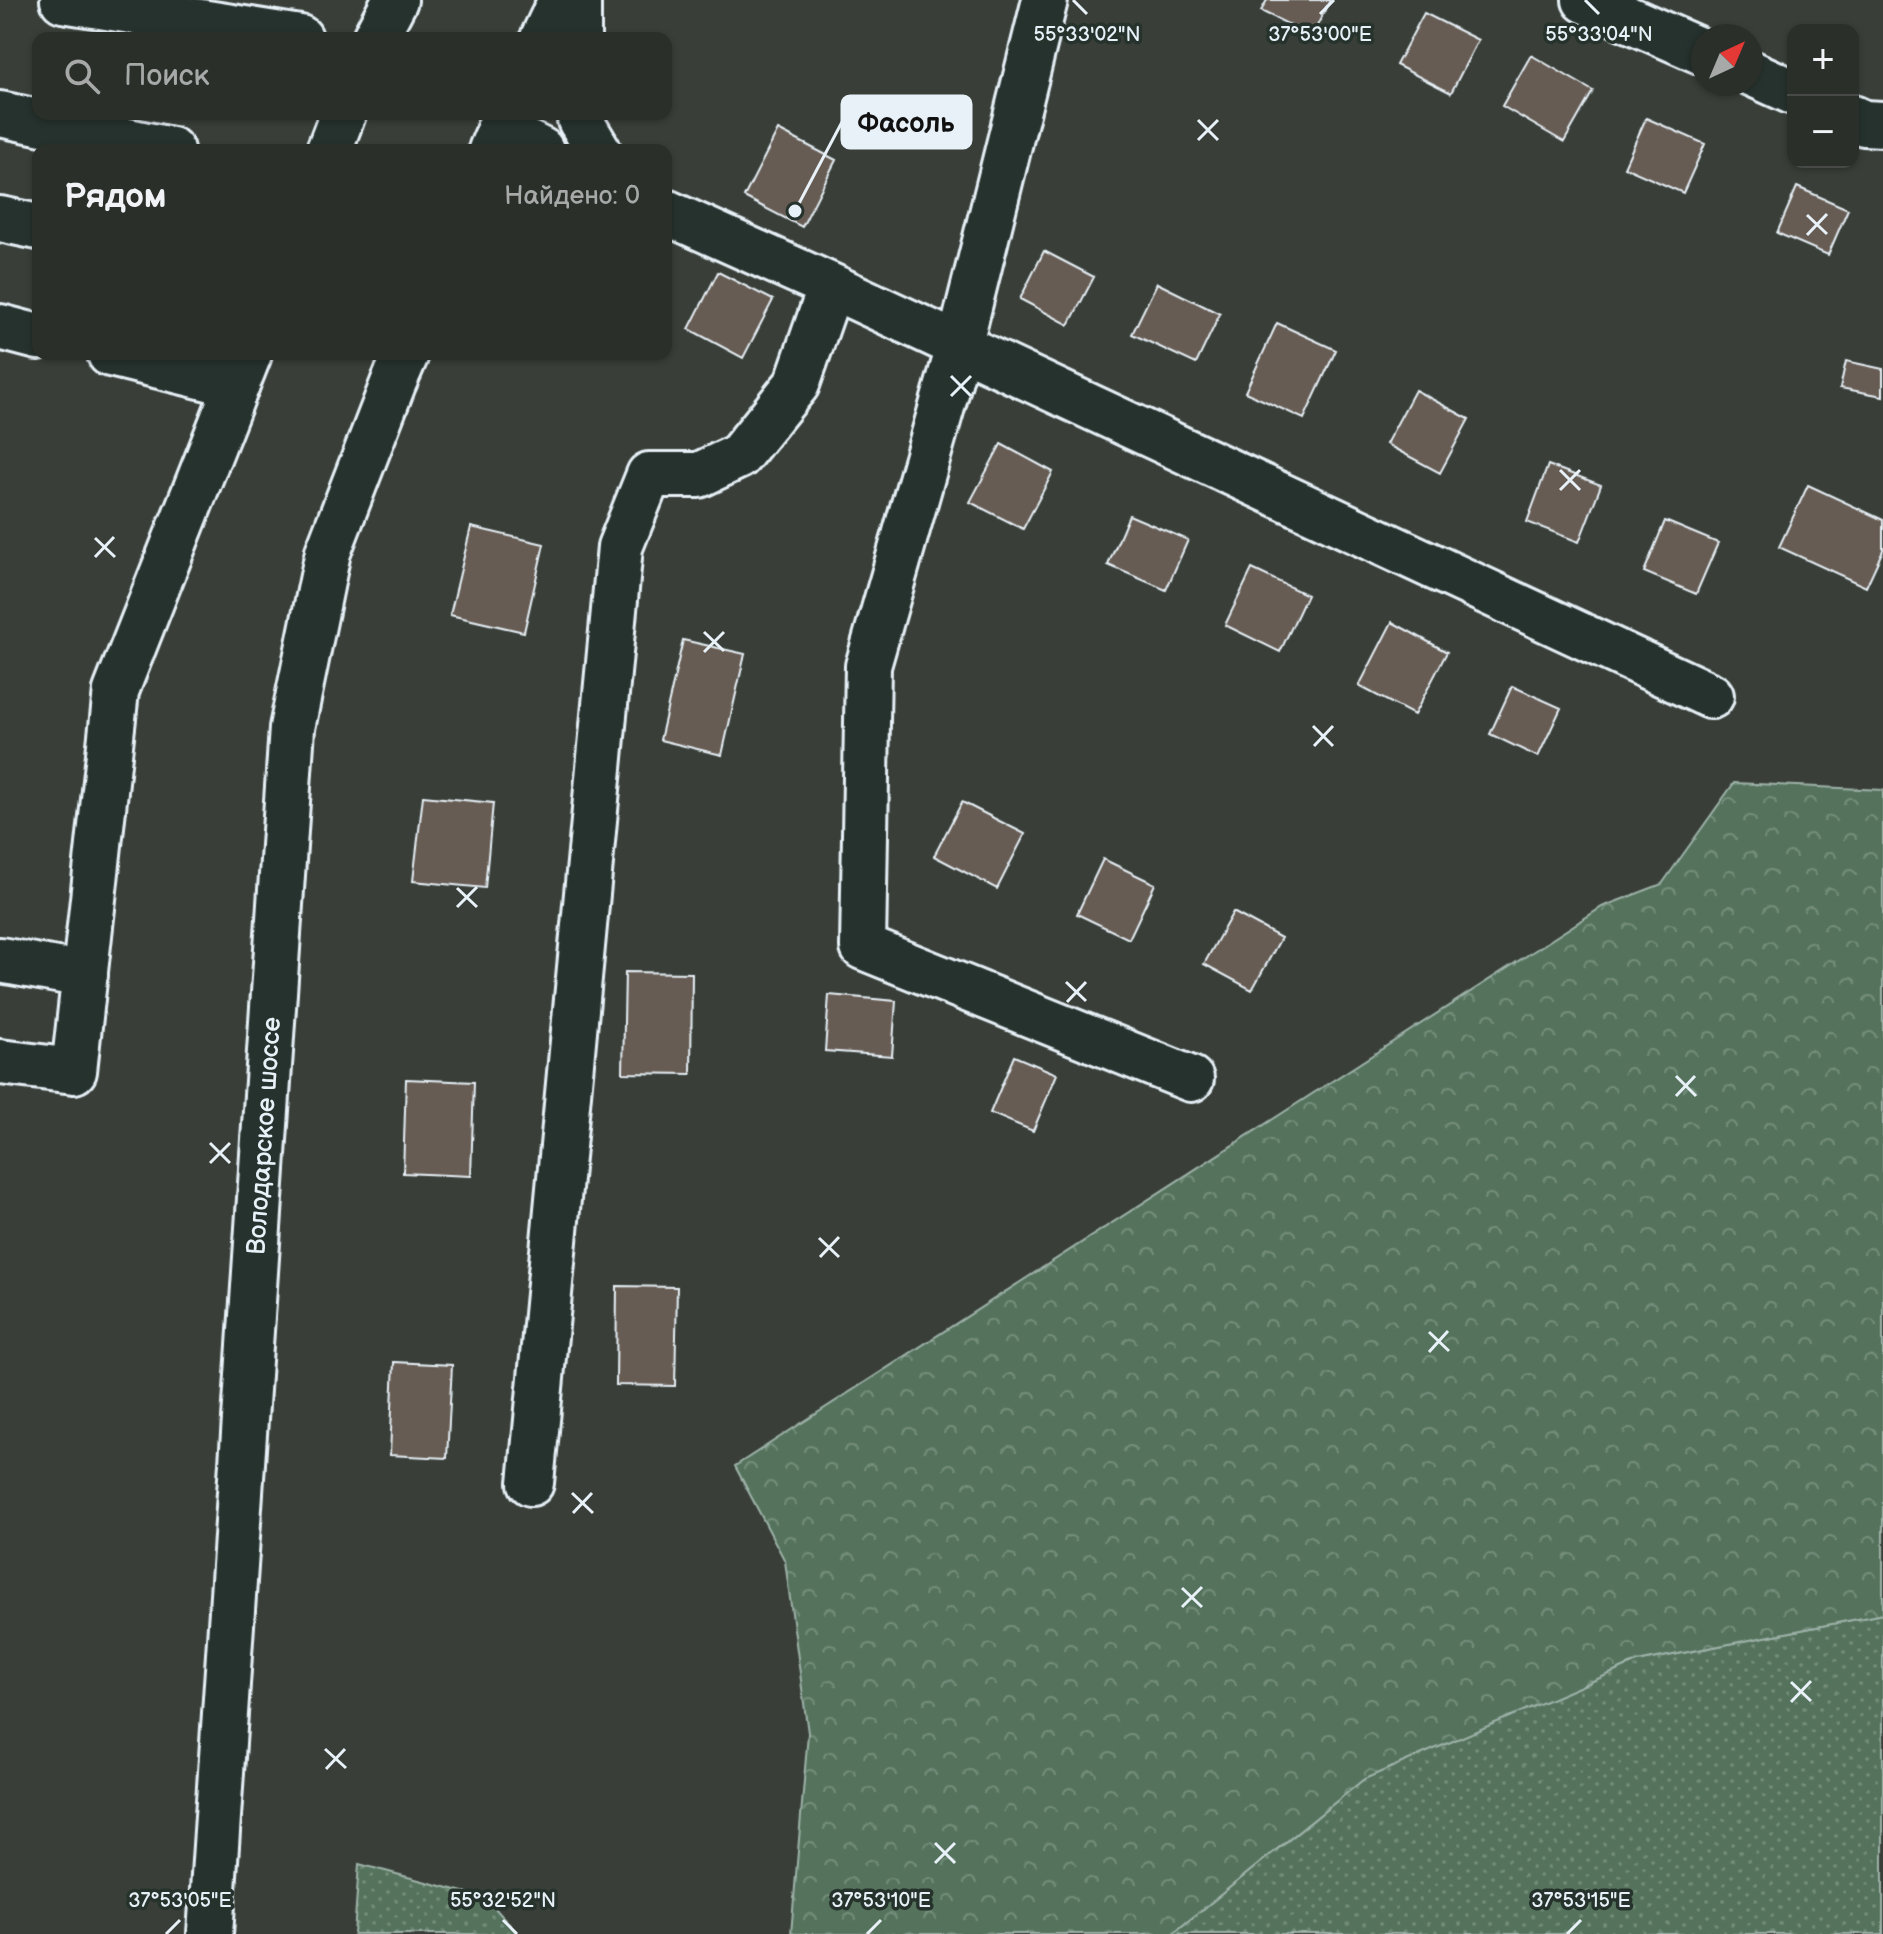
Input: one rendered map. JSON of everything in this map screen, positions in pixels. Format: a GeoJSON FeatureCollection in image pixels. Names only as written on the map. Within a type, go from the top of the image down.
{"type":"FeatureCollection","features":[{"type":"Feature","properties":{"kind":"main road"},"geometry":{"type":"LineString","coordinates":[[63,0],[218,12],[281,32]]}},
{"type":"Feature","properties":{"kind":"main road"},"geometry":{"type":"LineString","coordinates":[[378,32],[395,0]]}},
{"type":"Feature","properties":{"kind":"main road"},"geometry":{"type":"LineString","coordinates":[[546,32],[561,0]]}},
{"type":"Feature","properties":{"kind":"main road"},"geometry":{"type":"LineString","coordinates":[[578,0],[578,32]]}},
{"type":"Feature","properties":{"kind":"main road"},"geometry":{"type":"LineString","coordinates":[[1045,0],[959,347],[868,666],[863,947],[1191,1079]]}},
{"type":"Feature","properties":{"kind":"main road"},"geometry":{"type":"LineString","coordinates":[[1585,0],[1691,47]]}},
{"type":"Feature","properties":{"kind":"main road"},"geometry":{"type":"LineString","coordinates":[[1763,78],[1787,89]]}},
{"type":"Feature","properties":{"kind":"main road"},"geometry":{"type":"LineString","coordinates":[[0,114],[142,144]]}},
{"type":"Feature","properties":{"kind":"main road"},"geometry":{"type":"LineString","coordinates":[[331,144],[341,120]]}},
{"type":"Feature","properties":{"kind":"main road"},"geometry":{"type":"LineString","coordinates":[[580,120],[594,144]]}},
{"type":"Feature","properties":{"kind":"main road"},"geometry":{"type":"LineString","coordinates":[[1859,121],[1883,124]]}},
{"type":"Feature","properties":{"kind":"main road"},"geometry":{"type":"LineString","coordinates":[[499,131],[528,144]]}},
{"type":"Feature","properties":{"kind":"main road"},"geometry":{"type":"LineString","coordinates":[[672,215],[1711,696]]}},
{"type":"Feature","properties":{"kind":"main road"},"geometry":{"type":"LineString","coordinates":[[0,219],[32,226]]}},
{"type":"Feature","properties":{"kind":"main road"},"geometry":{"type":"LineString","coordinates":[[531,1483],[620,547],[649,475],[699,475],[739,456],[778,408],[797,384],[831,286]]}},
{"type":"Feature","properties":{"kind":"main road"},"geometry":{"type":"LineString","coordinates":[[0,327],[32,335]]}},
{"type":"Feature","properties":{"kind":"main road"},"geometry":{"type":"LineString","coordinates":[[0,1062],[74,1071],[116,691],[243,370],[160,360]]}},
{"type":"Feature","properties":{"kind":"main road","name":"Володарское шоссе"},"geometry":{"type":"LineString","coordinates":[[210,1934],[292,728],[328,552],[403,360]]}},
{"type":"Feature","properties":{"kind":"main road"},"geometry":{"type":"LineString","coordinates":[[0,960],[85,975]]}},
{"type":"Feature","properties":{"kind":"green space"},"geometry":{"type":"Polygon","coordinates":[[[1734,783],[1883,790],[1883,1614],[1637,1662],[1364,1779],[1172,1934],[791,1934],[808,1733],[785,1561],[735,1466],[1602,907],[1662,884],[1734,783]]]}},
{"type":"Feature","properties":{"kind":"green space"},"geometry":{"type":"Polygon","coordinates":[[[1883,1614],[1883,1934],[1172,1934],[1364,1779],[1637,1662],[1883,1614]]]}},
{"type":"Feature","properties":{"kind":"green space"},"geometry":{"type":"Polygon","coordinates":[[[359,1864],[486,1898],[518,1934],[354,1934],[359,1864]]]}},
{"type":"Feature","properties":{"kind":"building"},"geometry":{"type":"Polygon","coordinates":[[[1267,0],[1330,0],[1312,36],[1261,11],[1267,0]]]}},
{"type":"Feature","properties":{"kind":"building"},"geometry":{"type":"Polygon","coordinates":[[[1424,13],[1478,40],[1451,93],[1396,65],[1424,13]]]}},
{"type":"Feature","properties":{"kind":"building"},"geometry":{"type":"Polygon","coordinates":[[[1531,55],[1593,91],[1564,142],[1502,106],[1531,55]]]}},
{"type":"Feature","properties":{"kind":"building"},"geometry":{"type":"Polygon","coordinates":[[[1646,118],[1705,144],[1683,193],[1624,167],[1646,118]]]}},
{"type":"Feature","properties":{"kind":"building"},"geometry":{"type":"Polygon","coordinates":[[[778,130],[836,160],[802,227],[744,197],[778,130]]]}},
{"type":"Feature","properties":{"kind":"building"},"geometry":{"type":"Polygon","coordinates":[[[1797,187],[1848,209],[1828,255],[1777,233],[1797,187]]]}},
{"type":"Feature","properties":{"kind":"building"},"geometry":{"type":"Polygon","coordinates":[[[1044,251],[1094,277],[1069,325],[1020,299],[1044,251]]]}},
{"type":"Feature","properties":{"kind":"building"},"geometry":{"type":"Polygon","coordinates":[[[718,272],[773,300],[743,358],[689,329],[718,272]]]}},
{"type":"Feature","properties":{"kind":"building"},"geometry":{"type":"Polygon","coordinates":[[[1157,283],[1220,314],[1196,364],[1132,334],[1157,283]]]}},
{"type":"Feature","properties":{"kind":"building"},"geometry":{"type":"Polygon","coordinates":[[[1277,323],[1336,350],[1304,419],[1245,392],[1277,323]]]}},
{"type":"Feature","properties":{"kind":"building"},"geometry":{"type":"Polygon","coordinates":[[[1846,361],[1883,369],[1883,396],[1840,388],[1846,361]]]}},
{"type":"Feature","properties":{"kind":"building"},"geometry":{"type":"Polygon","coordinates":[[[1415,390],[1469,419],[1440,473],[1386,444],[1415,390]]]}},
{"type":"Feature","properties":{"kind":"building"},"geometry":{"type":"Polygon","coordinates":[[[1001,444],[1053,472],[1023,529],[970,502],[1001,444]]]}},
{"type":"Feature","properties":{"kind":"building"},"geometry":{"type":"Polygon","coordinates":[[[1548,465],[1601,485],[1579,542],[1527,522],[1548,465]]]}},
{"type":"Feature","properties":{"kind":"building"},"geometry":{"type":"Polygon","coordinates":[[[1808,485],[1883,520],[1883,550],[1866,587],[1779,547],[1808,485]]]}},
{"type":"Feature","properties":{"kind":"building"},"geometry":{"type":"Polygon","coordinates":[[[1129,515],[1188,540],[1166,590],[1108,565],[1129,515]]]}},
{"type":"Feature","properties":{"kind":"building"},"geometry":{"type":"Polygon","coordinates":[[[1665,521],[1718,543],[1696,594],[1644,572],[1665,521]]]}},
{"type":"Feature","properties":{"kind":"building"},"geometry":{"type":"Polygon","coordinates":[[[471,527],[544,544],[524,632],[450,615],[471,527]]]}},
{"type":"Feature","properties":{"kind":"building"},"geometry":{"type":"Polygon","coordinates":[[[1252,569],[1307,595],[1280,652],[1225,625],[1252,569]]]}},
{"type":"Feature","properties":{"kind":"building"},"geometry":{"type":"Polygon","coordinates":[[[1392,622],[1447,652],[1414,715],[1359,686],[1392,622]]]}},
{"type":"Feature","properties":{"kind":"building"},"geometry":{"type":"Polygon","coordinates":[[[683,640],[745,654],[722,755],[660,740],[683,640]]]}},
{"type":"Feature","properties":{"kind":"building"},"geometry":{"type":"Polygon","coordinates":[[[1512,686],[1561,708],[1538,757],[1490,734],[1512,686]]]}},
{"type":"Feature","properties":{"kind":"building"},"geometry":{"type":"Polygon","coordinates":[[[423,796],[493,803],[485,888],[413,881],[423,796]]]}},
{"type":"Feature","properties":{"kind":"building"},"geometry":{"type":"Polygon","coordinates":[[[962,802],[1025,834],[997,889],[934,856],[962,802]]]}},
{"type":"Feature","properties":{"kind":"building"},"geometry":{"type":"Polygon","coordinates":[[[1103,859],[1155,884],[1129,939],[1077,914],[1103,859]]]}},
{"type":"Feature","properties":{"kind":"building"},"geometry":{"type":"Polygon","coordinates":[[[1233,912],[1281,938],[1252,990],[1204,964],[1233,912]]]}},
{"type":"Feature","properties":{"kind":"building"},"geometry":{"type":"Polygon","coordinates":[[[625,972],[692,973],[691,1074],[623,1073],[625,972]]]}},
{"type":"Feature","properties":{"kind":"building"},"geometry":{"type":"Polygon","coordinates":[[[829,995],[896,1001],[892,1056],[825,1051],[829,995]]]}},
{"type":"Feature","properties":{"kind":"building"},"geometry":{"type":"Polygon","coordinates":[[[1014,1056],[1057,1074],[1033,1131],[990,1113],[1014,1056]]]}},
{"type":"Feature","properties":{"kind":"building"},"geometry":{"type":"Polygon","coordinates":[[[406,1079],[474,1082],[471,1176],[403,1173],[406,1079]]]}},
{"type":"Feature","properties":{"kind":"building"},"geometry":{"type":"Polygon","coordinates":[[[617,1286],[677,1287],[675,1386],[616,1385],[617,1286]]]}},
{"type":"Feature","properties":{"kind":"building"},"geometry":{"type":"Polygon","coordinates":[[[394,1362],[452,1365],[447,1458],[390,1455],[394,1362]]]}},
{"type":"Feature","properties":{"kind":"place","name":"Фасоль"},"geometry":{"type":"Point","coordinates":[795,211]}}]}
